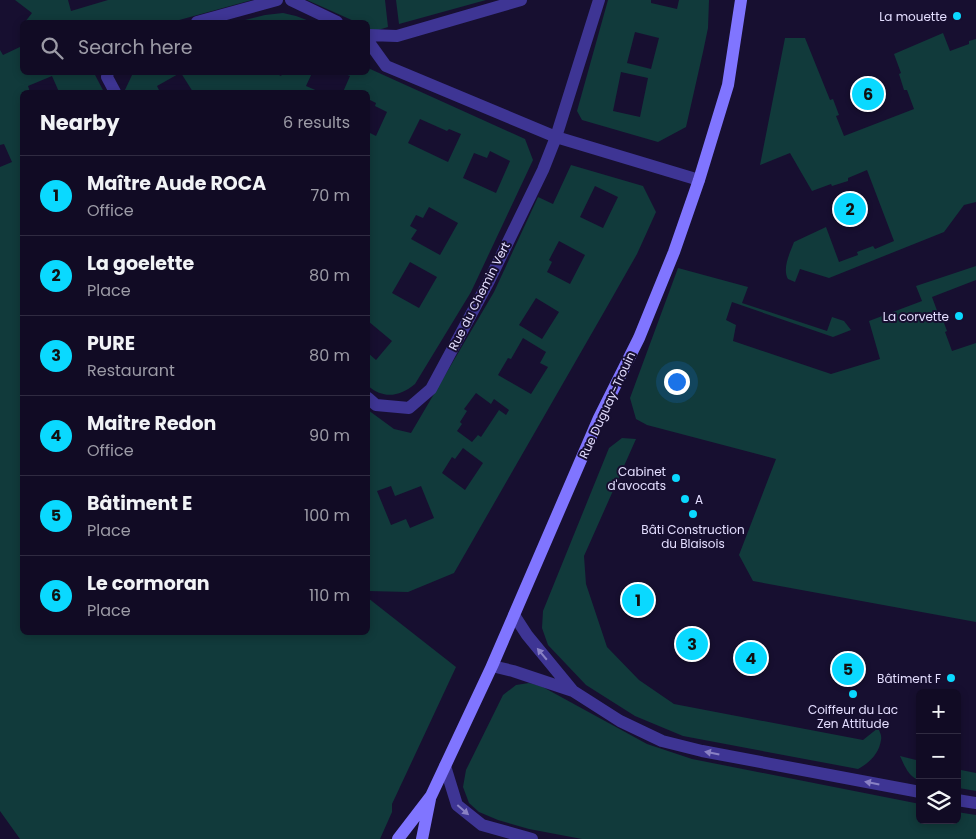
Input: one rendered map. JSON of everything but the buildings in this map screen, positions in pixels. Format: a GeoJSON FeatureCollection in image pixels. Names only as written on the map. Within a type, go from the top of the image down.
{"type":"FeatureCollection","features":[{"type":"Feature","properties":{"kind":"main road","name":"Rue Duguay-Trouin"},"geometry":{"type":"LineString","coordinates":[[398,839],[431,796],[492,666],[599,418],[639,338],[674,252],[700,180],[728,85],[741,0]]}},
{"type":"Feature","properties":{"kind":"main road","name":"Rue Duguay-Trouin"},"geometry":{"type":"LineString","coordinates":[[422,839],[431,796]]}},
{"type":"Feature","properties":{"kind":"street"},"geometry":{"type":"LineString","coordinates":[[204,20],[276,0]]}},
{"type":"Feature","properties":{"kind":"street"},"geometry":{"type":"LineString","coordinates":[[291,0],[333,20]]}},
{"type":"Feature","properties":{"kind":"street"},"geometry":{"type":"LineString","coordinates":[[370,35],[397,36],[520,0]]}},
{"type":"Feature","properties":{"kind":"street","name":"Rue du Chemin Vert"},"geometry":{"type":"LineString","coordinates":[[370,400],[376,405],[408,408],[431,389],[489,281],[543,170],[556,137],[599,0]]}},
{"type":"Feature","properties":{"kind":"street"},"geometry":{"type":"LineString","coordinates":[[370,44],[386,66],[556,137],[700,180]]}},
{"type":"Feature","properties":{"kind":"street"},"geometry":{"type":"LineString","coordinates":[[107,75],[106,77],[114,90]]}},
{"type":"Feature","properties":{"kind":"street"},"geometry":{"type":"LineString","coordinates":[[514,614],[527,635],[573,691]]}},
{"type":"Feature","properties":{"kind":"street"},"geometry":{"type":"LineString","coordinates":[[492,666],[573,691],[620,721],[662,741],[702,751],[916,791]]}},
{"type":"Feature","properties":{"kind":"street"},"geometry":{"type":"LineString","coordinates":[[445,766],[457,805],[482,825],[532,839]]}},
{"type":"Feature","properties":{"kind":"street"},"geometry":{"type":"LineString","coordinates":[[961,801],[976,803]]}},
{"type":"Feature","properties":{"kind":"green space"},"geometry":{"type":"Polygon","coordinates":[[[15,0],[68,0],[71,11],[108,0],[252,0],[179,20],[27,20],[32,13],[15,0]]]}},
{"type":"Feature","properties":{"kind":"green space"},"geometry":{"type":"Polygon","coordinates":[[[307,0],[385,0],[388,27],[375,31],[370,29],[370,20],[352,20],[307,0]]]}},
{"type":"Feature","properties":{"kind":"green space"},"geometry":{"type":"Polygon","coordinates":[[[396,0],[486,0],[399,24],[396,0]]]}},
{"type":"Feature","properties":{"kind":"green space"},"geometry":{"type":"Polygon","coordinates":[[[608,0],[651,0],[651,3],[677,9],[679,0],[709,0],[708,28],[686,127],[658,142],[582,120],[577,111],[608,0]],[[635,32],[627,63],[651,69],[659,38],[635,32]],[[621,72],[613,111],[640,117],[648,78],[621,72]]]}},
{"type":"Feature","properties":{"kind":"green space"},"geometry":{"type":"Polygon","coordinates":[[[283,13],[307,20],[245,20],[283,13]]]}},
{"type":"Feature","properties":{"kind":"green space"},"geometry":{"type":"Polygon","coordinates":[[[943,33],[950,51],[969,44],[969,41],[976,39],[976,202],[964,205],[944,232],[829,278],[800,269],[795,282],[788,279],[786,265],[794,242],[826,227],[839,262],[858,255],[857,252],[873,246],[875,249],[894,241],[867,170],[848,178],[848,181],[832,186],[831,184],[812,191],[790,153],[760,165],[785,38],[805,38],[830,100],[833,99],[839,115],[836,116],[844,136],[914,109],[907,90],[904,90],[899,74],[901,73],[894,54],[943,33]]]}},
{"type":"Feature","properties":{"kind":"green space"},"geometry":{"type":"Polygon","coordinates":[[[20,47],[20,75],[95,75],[103,90],[58,90],[52,76],[28,86],[29,90],[20,90],[20,635],[370,635],[370,600],[456,667],[392,804],[392,812],[380,839],[20,839],[0,811],[0,167],[12,162],[4,144],[0,145],[0,50],[3,55],[20,47]]]}},
{"type":"Feature","properties":{"kind":"green space"},"geometry":{"type":"Polygon","coordinates":[[[370,69],[525,139],[533,160],[471,292],[415,384],[403,392],[392,395],[380,393],[370,387],[370,355],[376,360],[392,341],[370,323],[370,133],[376,136],[387,112],[375,106],[376,103],[370,100],[370,90],[344,90],[350,76],[347,75],[370,75],[370,69]],[[420,119],[408,143],[448,162],[461,134],[449,129],[447,131],[420,119]],[[490,151],[487,158],[474,153],[463,178],[496,193],[510,161],[490,151]],[[429,207],[423,218],[416,215],[410,226],[417,230],[411,239],[440,255],[458,223],[429,207]],[[410,262],[392,293],[419,308],[437,277],[410,262]]]}},
{"type":"Feature","properties":{"kind":"green space"},"geometry":{"type":"Polygon","coordinates":[[[132,75],[176,75],[157,86],[159,90],[125,90],[132,75]]]}},
{"type":"Feature","properties":{"kind":"green space"},"geometry":{"type":"Polygon","coordinates":[[[182,75],[311,75],[306,86],[315,90],[192,90],[182,75]]]}},
{"type":"Feature","properties":{"kind":"green space"},"geometry":{"type":"Polygon","coordinates":[[[571,165],[643,186],[656,212],[637,254],[454,573],[408,592],[370,591],[370,411],[394,429],[411,433],[494,292],[538,197],[553,204],[571,165]],[[595,186],[580,217],[603,228],[618,197],[595,186]],[[559,241],[549,260],[552,262],[547,272],[570,284],[585,255],[559,241]],[[536,298],[519,325],[542,339],[559,312],[536,298]],[[523,338],[511,359],[508,358],[498,375],[531,394],[548,367],[540,363],[546,352],[523,338]],[[476,393],[464,409],[467,411],[457,431],[472,442],[478,435],[481,437],[499,410],[506,415],[509,410],[494,399],[491,404],[476,393]],[[463,448],[455,459],[452,457],[442,473],[465,490],[483,463],[463,448]],[[391,486],[377,491],[391,525],[406,519],[410,528],[434,518],[421,486],[395,496],[391,486]]]}},
{"type":"Feature","properties":{"kind":"green space"},"geometry":{"type":"Polygon","coordinates":[[[976,266],[976,280],[932,297],[947,331],[945,332],[952,351],[976,343],[976,622],[753,581],[739,555],[776,459],[647,425],[636,419],[630,398],[678,268],[748,287],[742,303],[827,331],[832,317],[844,321],[851,330],[833,337],[732,302],[726,320],[736,325],[733,341],[831,374],[880,359],[869,321],[922,301],[916,286],[976,266]]]}},
{"type":"Feature","properties":{"kind":"green space"},"geometry":{"type":"Polygon","coordinates":[[[622,438],[636,439],[584,556],[586,584],[607,647],[639,680],[674,704],[863,740],[878,728],[881,737],[880,745],[876,754],[866,764],[858,769],[683,736],[635,716],[586,685],[548,645],[542,628],[543,611],[609,448],[622,438]]]}},
{"type":"Feature","properties":{"kind":"green space"},"geometry":{"type":"Polygon","coordinates":[[[529,683],[541,686],[647,744],[692,759],[916,803],[916,824],[961,824],[961,813],[976,815],[976,839],[582,839],[529,829],[498,820],[479,812],[469,803],[463,787],[466,770],[503,695],[516,685],[529,683]]]}},
{"type":"Feature","properties":{"kind":"green space"},"geometry":{"type":"Polygon","coordinates":[[[900,756],[916,760],[916,779],[910,774],[900,756]]]}},
{"type":"Feature","properties":{"kind":"green space"},"geometry":{"type":"Polygon","coordinates":[[[961,770],[976,773],[976,791],[961,788],[961,770]]]}},
{"type":"Feature","properties":{"kind":"place","name":"La mouette"},"geometry":{"type":"Point","coordinates":[957,16]}},
{"type":"Feature","properties":{"kind":"place","name":"Le cormoran"},"geometry":{"type":"Point","coordinates":[868,94]}},
{"type":"Feature","properties":{"kind":"place","name":"La goelette"},"geometry":{"type":"Point","coordinates":[850,209]}},
{"type":"Feature","properties":{"kind":"place","name":"La corvette"},"geometry":{"type":"Point","coordinates":[959,316]}},
{"type":"Feature","properties":{"kind":"place","name":"Cabinet d'avocats"},"geometry":{"type":"Point","coordinates":[676,478]}},
{"type":"Feature","properties":{"kind":"place","name":"A"},"geometry":{"type":"Point","coordinates":[685,499]}},
{"type":"Feature","properties":{"kind":"place","name":"Bâti Construction du Blaisois"},"geometry":{"type":"Point","coordinates":[693,514]}},
{"type":"Feature","properties":{"kind":"place","name":"Maître Aude ROCA"},"geometry":{"type":"Point","coordinates":[638,600]}},
{"type":"Feature","properties":{"kind":"place","name":"PURE"},"geometry":{"type":"Point","coordinates":[692,644]}},
{"type":"Feature","properties":{"kind":"place","name":"Maitre Redon"},"geometry":{"type":"Point","coordinates":[751,658]}},
{"type":"Feature","properties":{"kind":"place","name":"Bâtiment E"},"geometry":{"type":"Point","coordinates":[848,669]}},
{"type":"Feature","properties":{"kind":"place","name":"Bâtiment F"},"geometry":{"type":"Point","coordinates":[951,678]}},
{"type":"Feature","properties":{"kind":"place","name":"Coiffeur du Lac Zen Attitude"},"geometry":{"type":"Point","coordinates":[853,694]}}]}
